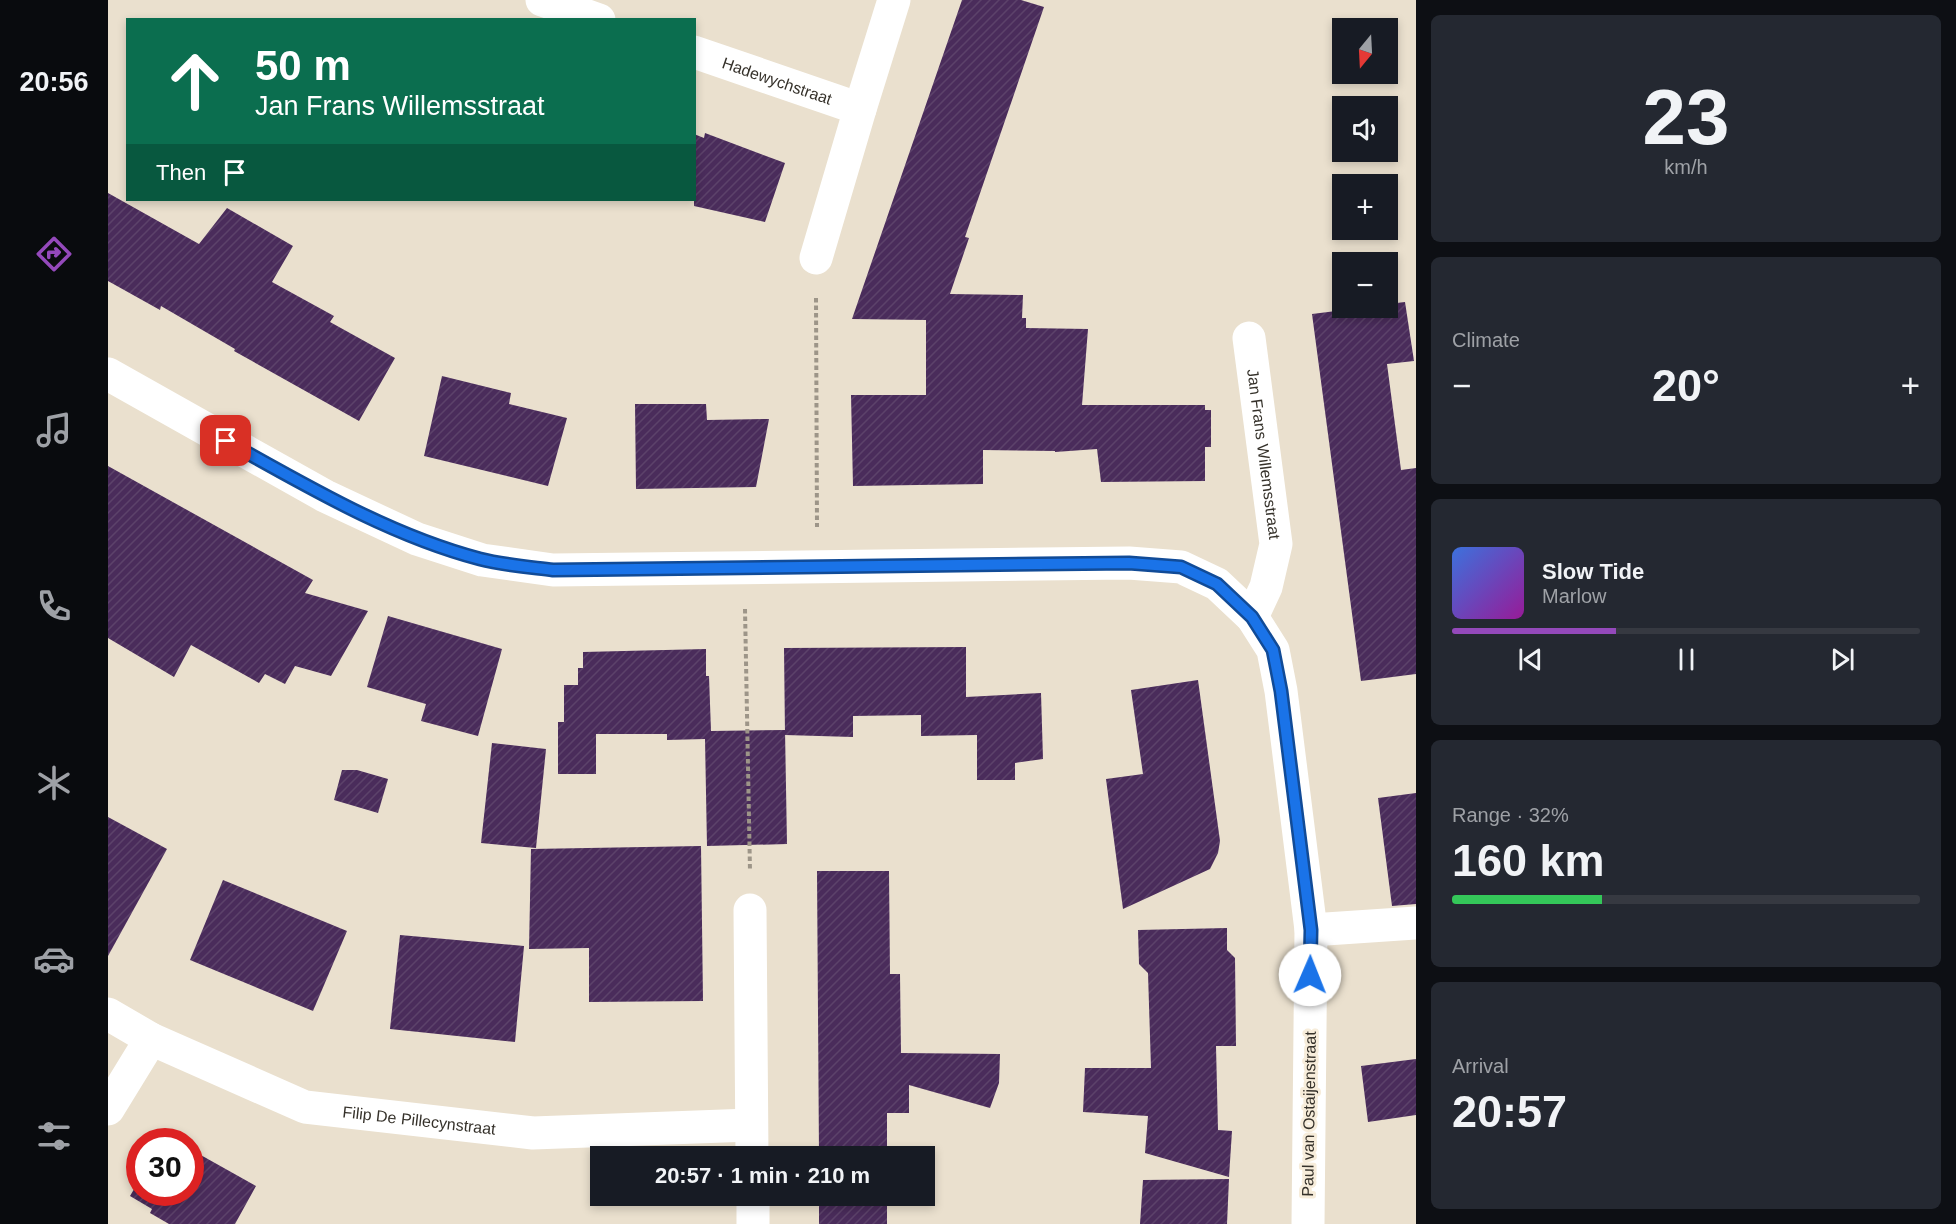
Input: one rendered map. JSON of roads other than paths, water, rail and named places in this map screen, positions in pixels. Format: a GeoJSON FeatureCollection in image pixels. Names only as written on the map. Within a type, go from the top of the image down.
{"type":"FeatureCollection","features":[{"type":"Feature","properties":{"kind":"street"},"geometry":{"type":"LineString","coordinates":[[542,0],[593,18]]}},
{"type":"Feature","properties":{"kind":"street"},"geometry":{"type":"LineString","coordinates":[[816,258],[894,0]]}},
{"type":"Feature","properties":{"kind":"street","name":"Hadewychstraat"},"geometry":{"type":"LineString","coordinates":[[696,53],[861,109]]}},
{"type":"Feature","properties":{"kind":"street","name":"Jan Frans Willemsstraat"},"geometry":{"type":"LineString","coordinates":[[1249,338],[1276,544],[1266,587],[1252,617]]}},
{"type":"Feature","properties":{"kind":"street"},"geometry":{"type":"LineString","coordinates":[[108,374],[325,496],[417,539],[482,560],[553,570],[1129,563],[1181,567],[1217,584],[1252,617]]}},
{"type":"Feature","properties":{"kind":"street","name":"Paul van Ostaijenstraat"},"geometry":{"type":"LineString","coordinates":[[1252,617],[1273,650],[1281,691],[1311,930],[1308,1224]]}},
{"type":"Feature","properties":{"kind":"street","name":"Filip De Pillecynstraat"},"geometry":{"type":"LineString","coordinates":[[108,1014],[151,1039],[305,1107],[533,1133],[752,1141],[750,910]]}},
{"type":"Feature","properties":{"kind":"street"},"geometry":{"type":"LineString","coordinates":[[1311,930],[1416,923]]}},
{"type":"Feature","properties":{"kind":"street"},"geometry":{"type":"LineString","coordinates":[[108,1109],[151,1039]]}},
{"type":"Feature","properties":{"kind":"street"},"geometry":{"type":"LineString","coordinates":[[753,1206],[753,1224]]}}]}
